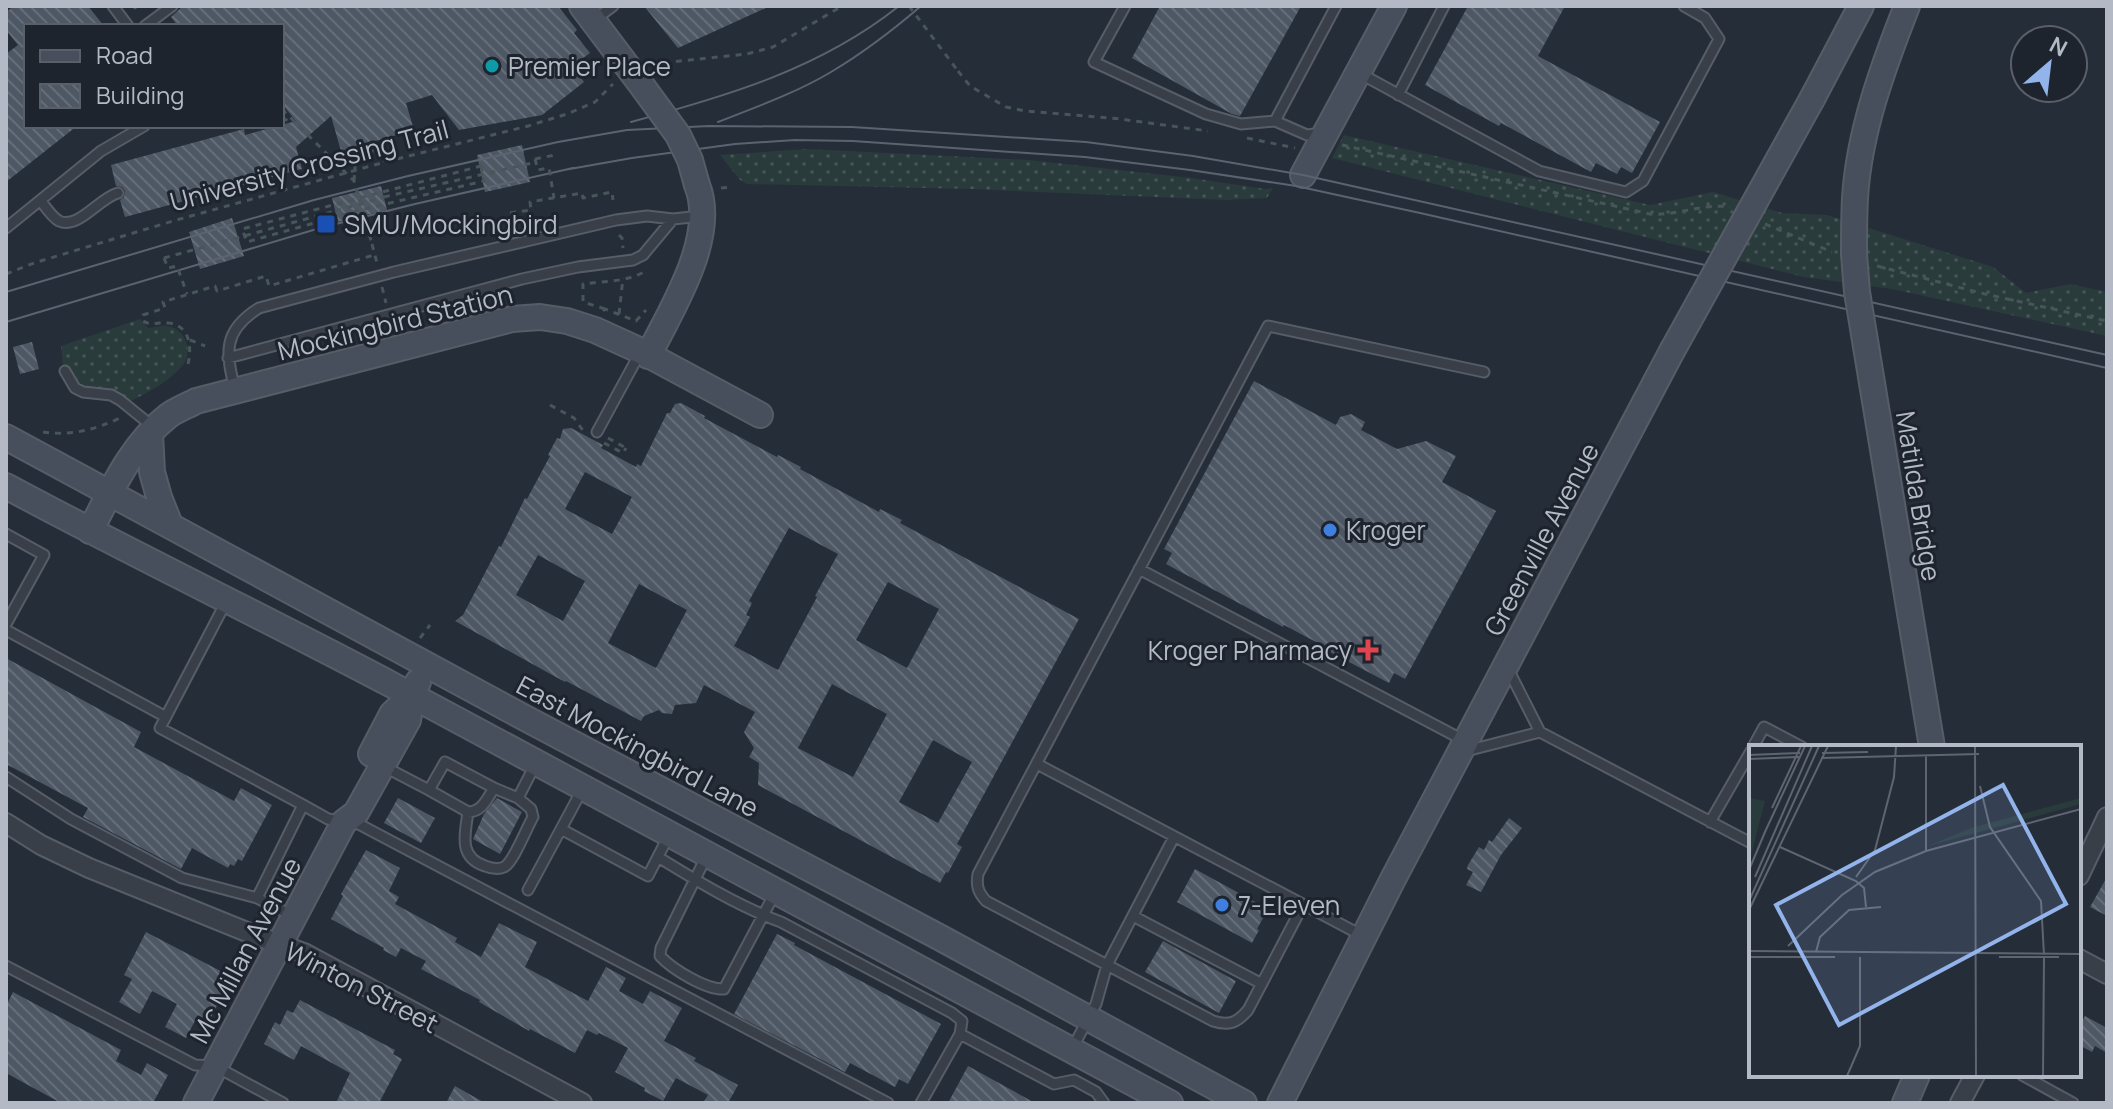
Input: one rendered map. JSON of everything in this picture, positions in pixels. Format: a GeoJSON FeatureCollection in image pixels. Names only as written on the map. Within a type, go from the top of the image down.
{"type":"FeatureCollection","features":[{"type":"Feature","properties":{"kind":"main road"},"geometry":{"type":"LineString","coordinates":[[1303,175],[1394,6]]}},
{"type":"Feature","properties":{"kind":"main road","name":"Greenville Avenue"},"geometry":{"type":"LineString","coordinates":[[1280,1103],[1462,747],[1672,351],[1861,6]]}},
{"type":"Feature","properties":{"kind":"main road","name":"Matilda Bridge"},"geometry":{"type":"LineString","coordinates":[[1907,6],[1865,133],[1855,196],[1854,254],[1857,292],[1932,745]]}},
{"type":"Feature","properties":{"kind":"main road"},"geometry":{"type":"LineString","coordinates":[[596,11],[633,75],[678,135],[708,187],[697,249],[685,283],[644,354]]}},
{"type":"Feature","properties":{"kind":"main road","name":"Mockingbird Station"},"geometry":{"type":"LineString","coordinates":[[90,531],[133,455],[170,414],[196,401],[235,390],[512,319],[540,317],[595,330],[760,415]]}},
{"type":"Feature","properties":{"kind":"main road"},"geometry":{"type":"LineString","coordinates":[[152,431],[152,472],[170,525]]}},
{"type":"Feature","properties":{"kind":"main road","name":"East Mockingbird Lane"},"geometry":{"type":"LineString","coordinates":[[6,437],[1244,1103]]}},
{"type":"Feature","properties":{"kind":"main road"},"geometry":{"type":"LineString","coordinates":[[6,486],[412,695],[776,891],[809,923],[866,954],[974,999],[1077,1063],[1170,1103]]}},
{"type":"Feature","properties":{"kind":"main road"},"geometry":{"type":"LineString","coordinates":[[227,599],[245,566]]}},
{"type":"Feature","properties":{"kind":"main road","name":"Mc Millan Avenue"},"geometry":{"type":"LineString","coordinates":[[196,1103],[346,819],[356,813],[408,720],[412,695],[427,665]]}},
{"type":"Feature","properties":{"kind":"main road","name":"Mc Millan Avenue"},"geometry":{"type":"LineString","coordinates":[[346,819],[345,805],[392,714],[412,695]]}},
{"type":"Feature","properties":{"kind":"main road"},"geometry":{"type":"LineString","coordinates":[[667,833],[680,799]]}},
{"type":"Feature","properties":{"kind":"main road"},"geometry":{"type":"LineString","coordinates":[[866,954],[887,910]]}},
{"type":"Feature","properties":{"kind":"main road"},"geometry":{"type":"LineString","coordinates":[[1905,1103],[1916,1077]]}},
{"type":"Feature","properties":{"kind":"street"},"geometry":{"type":"LineString","coordinates":[[2081,872],[2107,817]]}},
{"type":"Feature","properties":{"kind":"street","name":"Winton Street"},"geometry":{"type":"LineString","coordinates":[[6,823],[41,845],[89,868],[304,953],[582,1103]]}},
{"type":"Feature","properties":{"kind":"street"},"geometry":{"type":"LineString","coordinates":[[2081,960],[2107,974]]}},
{"type":"Feature","properties":{"kind":"street"},"geometry":{"type":"LineString","coordinates":[[1960,1103],[1974,1077]]}},
{"type":"Feature","properties":{"kind":"lane"},"geometry":{"type":"LineString","coordinates":[[113,6],[126,24]]}},
{"type":"Feature","properties":{"kind":"lane"},"geometry":{"type":"LineString","coordinates":[[148,24],[172,6]]}},
{"type":"Feature","properties":{"kind":"lane"},"geometry":{"type":"LineString","coordinates":[[1125,6],[1094,62],[1206,114],[1241,124],[1275,121],[1307,135],[1326,132]]}},
{"type":"Feature","properties":{"kind":"lane"},"geometry":{"type":"LineString","coordinates":[[1275,121],[1336,6]]}},
{"type":"Feature","properties":{"kind":"lane"},"geometry":{"type":"LineString","coordinates":[[1398,95],[1444,6]]}},
{"type":"Feature","properties":{"kind":"lane"},"geometry":{"type":"LineString","coordinates":[[1358,73],[1539,171],[1626,192],[1643,181],[1719,39],[1705,18],[1684,6]]}},
{"type":"Feature","properties":{"kind":"lane"},"geometry":{"type":"LineString","coordinates":[[6,228],[101,151],[141,128]]}},
{"type":"Feature","properties":{"kind":"lane"},"geometry":{"type":"LineString","coordinates":[[41,201],[55,218],[65,223],[80,218],[103,199],[118,193]]}},
{"type":"Feature","properties":{"kind":"lane"},"geometry":{"type":"LineString","coordinates":[[235,390],[228,358],[231,339],[242,321],[259,308],[394,272],[616,220],[647,216],[673,219],[702,216]]}},
{"type":"Feature","properties":{"kind":"lane"},"geometry":{"type":"LineString","coordinates":[[228,358],[522,279],[633,260],[643,255],[673,219]]}},
{"type":"Feature","properties":{"kind":"lane"},"geometry":{"type":"LineString","coordinates":[[1303,905],[1248,1010],[1239,1021],[1226,1025],[1213,1021],[986,901],[979,894],[977,884],[978,874],[1268,326],[1484,372]]}},
{"type":"Feature","properties":{"kind":"lane"},"geometry":{"type":"LineString","coordinates":[[597,432],[644,354]]}},
{"type":"Feature","properties":{"kind":"lane"},"geometry":{"type":"LineString","coordinates":[[65,371],[75,388],[111,395],[120,400],[152,431]]}},
{"type":"Feature","properties":{"kind":"lane"},"geometry":{"type":"LineString","coordinates":[[6,534],[44,555],[6,624]]}},
{"type":"Feature","properties":{"kind":"lane"},"geometry":{"type":"LineString","coordinates":[[1139,569],[1462,747],[1540,732]]}},
{"type":"Feature","properties":{"kind":"lane"},"geometry":{"type":"LineString","coordinates":[[227,599],[160,728],[328,819],[346,819],[888,1103]]}},
{"type":"Feature","properties":{"kind":"lane"},"geometry":{"type":"LineString","coordinates":[[6,630],[166,717]]}},
{"type":"Feature","properties":{"kind":"lane"},"geometry":{"type":"LineString","coordinates":[[1506,666],[1540,732],[1749,842]]}},
{"type":"Feature","properties":{"kind":"lane"},"geometry":{"type":"LineString","coordinates":[[1754,745],[1764,727],[1798,745]]}},
{"type":"Feature","properties":{"kind":"lane"},"geometry":{"type":"LineString","coordinates":[[1710,822],[1749,754]]}},
{"type":"Feature","properties":{"kind":"lane"},"geometry":{"type":"LineString","coordinates":[[429,790],[445,762],[518,798],[531,809],[533,817],[504,867],[492,869],[469,858],[464,842],[468,812]]}},
{"type":"Feature","properties":{"kind":"lane"},"geometry":{"type":"LineString","coordinates":[[518,798],[537,763]]}},
{"type":"Feature","properties":{"kind":"lane"},"geometry":{"type":"LineString","coordinates":[[1037,764],[1363,936]]}},
{"type":"Feature","properties":{"kind":"lane"},"geometry":{"type":"LineString","coordinates":[[383,766],[468,812],[480,809],[494,788]]}},
{"type":"Feature","properties":{"kind":"lane"},"geometry":{"type":"LineString","coordinates":[[6,777],[71,819],[182,878],[257,898],[294,917]]}},
{"type":"Feature","properties":{"kind":"lane"},"geometry":{"type":"LineString","coordinates":[[528,890],[583,788]]}},
{"type":"Feature","properties":{"kind":"lane"},"geometry":{"type":"LineString","coordinates":[[257,898],[303,805]]}},
{"type":"Feature","properties":{"kind":"lane"},"geometry":{"type":"LineString","coordinates":[[561,829],[648,876],[667,833]]}},
{"type":"Feature","properties":{"kind":"lane"},"geometry":{"type":"LineString","coordinates":[[960,1034],[1054,1084],[1077,1063],[1107,965],[1174,837]]}},
{"type":"Feature","properties":{"kind":"lane"},"geometry":{"type":"LineString","coordinates":[[707,854],[661,948],[660,956],[668,965],[714,989],[724,989],[776,891]]}},
{"type":"Feature","properties":{"kind":"lane"},"geometry":{"type":"LineString","coordinates":[[658,857],[763,915],[781,922],[809,923]]}},
{"type":"Feature","properties":{"kind":"lane"},"geometry":{"type":"LineString","coordinates":[[1133,916],[1262,984]]}},
{"type":"Feature","properties":{"kind":"lane"},"geometry":{"type":"LineString","coordinates":[[866,954],[962,1021]]}},
{"type":"Feature","properties":{"kind":"lane"},"geometry":{"type":"LineString","coordinates":[[6,966],[195,1065],[215,1066],[283,1103]]}},
{"type":"Feature","properties":{"kind":"lane"},"geometry":{"type":"LineString","coordinates":[[921,1103],[960,1034],[962,1021],[974,999]]}},
{"type":"Feature","properties":{"kind":"lane"},"geometry":{"type":"LineString","coordinates":[[1077,1063],[1104,1103]]}},
{"type":"Feature","properties":{"kind":"lane"},"geometry":{"type":"LineString","coordinates":[[2026,1077],[2073,1103]]}},
{"type":"Feature","properties":{"kind":"path"},"geometry":{"type":"LineString","coordinates":[[633,75],[773,47],[842,6]]}},
{"type":"Feature","properties":{"kind":"path"},"geometry":{"type":"LineString","coordinates":[[909,6],[970,86],[1006,107],[1214,132]]}},
{"type":"Feature","properties":{"kind":"path","name":"University Crossing Trail"},"geometry":{"type":"LineString","coordinates":[[6,274],[173,221],[567,114],[595,102],[633,75]]}},
{"type":"Feature","properties":{"kind":"path"},"geometry":{"type":"LineString","coordinates":[[284,111],[354,181]]}},
{"type":"Feature","properties":{"kind":"path"},"geometry":{"type":"LineString","coordinates":[[284,119],[295,123]]}},
{"type":"Feature","properties":{"kind":"path"},"geometry":{"type":"LineString","coordinates":[[1245,138],[1300,149]]}},
{"type":"Feature","properties":{"kind":"path"},"geometry":{"type":"LineString","coordinates":[[377,263],[354,181],[356,155],[381,149],[385,162]]}},
{"type":"Feature","properties":{"kind":"path"},"geometry":{"type":"LineString","coordinates":[[187,294],[177,266],[168,268],[164,258],[384,197],[555,155]]}},
{"type":"Feature","properties":{"kind":"path"},"geometry":{"type":"LineString","coordinates":[[534,161],[538,170],[549,168],[554,198]]}},
{"type":"Feature","properties":{"kind":"path"},"geometry":{"type":"LineString","coordinates":[[481,166],[483,174],[484,181],[247,242],[242,229],[359,197],[481,166]]}},
{"type":"Feature","properties":{"kind":"path"},"geometry":{"type":"LineString","coordinates":[[708,187],[733,187]]}},
{"type":"Feature","properties":{"kind":"path"},"geometry":{"type":"LineString","coordinates":[[510,224],[509,213],[531,210],[530,202],[582,193],[583,198],[612,192],[613,200]]}},
{"type":"Feature","properties":{"kind":"path"},"geometry":{"type":"LineString","coordinates":[[359,197],[362,210]]}},
{"type":"Feature","properties":{"kind":"path"},"geometry":{"type":"LineString","coordinates":[[619,235],[623,252]]}},
{"type":"Feature","properties":{"kind":"path"},"geometry":{"type":"LineString","coordinates":[[188,364],[190,340],[182,329],[163,322],[149,325],[143,321],[143,315],[165,308],[163,302],[215,286],[217,291],[266,276],[269,286],[374,255]]}},
{"type":"Feature","properties":{"kind":"path"},"geometry":{"type":"LineString","coordinates":[[651,302],[636,321],[583,302],[583,284],[623,279],[645,272],[654,261]]}},
{"type":"Feature","properties":{"kind":"path"},"geometry":{"type":"LineString","coordinates":[[619,314],[623,270]]}},
{"type":"Feature","properties":{"kind":"path"},"geometry":{"type":"LineString","coordinates":[[382,287],[387,305]]}},
{"type":"Feature","properties":{"kind":"path"},"geometry":{"type":"LineString","coordinates":[[602,315],[605,309]]}},
{"type":"Feature","properties":{"kind":"path"},"geometry":{"type":"LineString","coordinates":[[190,340],[205,346]]}},
{"type":"Feature","properties":{"kind":"path"},"geometry":{"type":"LineString","coordinates":[[41,432],[75,434],[104,426],[127,415]]}},
{"type":"Feature","properties":{"kind":"path"},"geometry":{"type":"LineString","coordinates":[[597,432],[626,448]]}},
{"type":"Feature","properties":{"kind":"path"},"geometry":{"type":"LineString","coordinates":[[418,640],[430,625]]}},
{"type":"Feature","properties":{"kind":"shaded area"},"geometry":{"type":"Polygon","coordinates":[[[1344,135],[1650,205],[1713,192],[1782,213],[1827,215],[1993,267],[2026,293],[2070,284],[2107,292],[2107,336],[1892,289],[1804,277],[1332,158],[1344,135]]]}},
{"type":"Feature","properties":{"kind":"shaded area"},"geometry":{"type":"Polygon","coordinates":[[[807,149],[1029,160],[1273,188],[1267,198],[1225,200],[971,189],[747,184],[720,155],[807,149]]]}},
{"type":"Feature","properties":{"kind":"shaded area"},"geometry":{"type":"Polygon","coordinates":[[[140,319],[148,328],[173,328],[186,341],[186,359],[172,376],[131,401],[111,391],[85,388],[70,377],[63,366],[61,346],[140,319]]]}},
{"type":"Feature","properties":{"kind":"building"},"geometry":{"type":"Polygon","coordinates":[[[14,6],[88,6],[102,24],[24,24],[24,128],[74,128],[6,182],[6,54],[18,45],[6,30],[6,12],[14,6]]]}},
{"type":"Feature","properties":{"kind":"building"},"geometry":{"type":"Polygon","coordinates":[[[183,6],[558,6],[590,53],[572,66],[584,82],[542,115],[459,130],[432,95],[406,103],[414,130],[341,151],[331,116],[296,147],[302,169],[125,217],[120,200],[125,191],[116,186],[111,165],[244,129],[245,135],[284,128],[284,124],[296,121],[284,106],[284,24],[176,24],[171,17],[183,6]]]}},
{"type":"Feature","properties":{"kind":"building"},"geometry":{"type":"Polygon","coordinates":[[[644,6],[770,6],[678,48],[644,6]]]}},
{"type":"Feature","properties":{"kind":"building"},"geometry":{"type":"Polygon","coordinates":[[[1160,6],[1301,6],[1240,116],[1132,58],[1160,6]]]}},
{"type":"Feature","properties":{"kind":"building"},"geometry":{"type":"Polygon","coordinates":[[[1468,6],[1565,6],[1538,56],[1660,122],[1632,173],[1621,167],[1617,174],[1596,163],[1591,172],[1425,85],[1468,6]]]}},
{"type":"Feature","properties":{"kind":"building"},"geometry":{"type":"Polygon","coordinates":[[[522,145],[530,182],[485,192],[477,155],[522,145]]]}},
{"type":"Feature","properties":{"kind":"building"},"geometry":{"type":"Polygon","coordinates":[[[381,186],[387,210],[338,222],[332,198],[381,186]]]}},
{"type":"Feature","properties":{"kind":"building"},"geometry":{"type":"Polygon","coordinates":[[[232,218],[244,256],[200,269],[189,232],[232,218]]]}},
{"type":"Feature","properties":{"kind":"building"},"geometry":{"type":"Polygon","coordinates":[[[32,342],[39,369],[20,374],[13,347],[32,342]]]}},
{"type":"Feature","properties":{"kind":"building","name":"Kroger"},"geometry":{"type":"Polygon","coordinates":[[[1254,381],[1336,425],[1340,417],[1351,414],[1365,422],[1361,430],[1397,449],[1426,441],[1456,456],[1442,482],[1496,511],[1405,679],[1394,673],[1389,683],[1166,564],[1172,553],[1164,549],[1254,381]]]}},
{"type":"Feature","properties":{"kind":"building"},"geometry":{"type":"Polygon","coordinates":[[[681,403],[879,512],[880,509],[902,520],[900,523],[1079,619],[957,844],[962,847],[940,883],[758,785],[759,763],[749,757],[754,748],[744,732],[755,712],[704,685],[696,703],[675,705],[672,714],[659,710],[644,716],[641,721],[455,621],[463,615],[563,429],[571,428],[636,467],[637,464],[641,466],[667,413],[675,404],[681,403]],[[585,472],[565,509],[612,534],[632,497],[585,472]],[[789,528],[749,601],[752,603],[746,615],[750,617],[734,646],[778,670],[838,554],[789,528]],[[538,555],[516,595],[563,621],[585,581],[538,555]],[[888,582],[856,640],[907,668],[939,609],[888,582]],[[639,584],[608,643],[656,668],[687,610],[639,584]],[[832,684],[798,748],[853,777],[887,714],[832,684]],[[933,740],[899,802],[938,823],[972,762],[933,740]]]}},
{"type":"Feature","properties":{"kind":"building"},"geometry":{"type":"Polygon","coordinates":[[[6,658],[141,732],[134,747],[234,801],[241,788],[272,805],[242,861],[238,859],[234,866],[230,864],[228,868],[192,848],[181,869],[83,817],[88,808],[6,764],[6,658]]]}},
{"type":"Feature","properties":{"kind":"building"},"geometry":{"type":"Polygon","coordinates":[[[398,798],[435,818],[421,843],[384,823],[398,798]]]}},
{"type":"Feature","properties":{"kind":"building"},"geometry":{"type":"Polygon","coordinates":[[[497,798],[522,812],[500,854],[473,839],[484,814],[497,798]]]}},
{"type":"Feature","properties":{"kind":"building"},"geometry":{"type":"Polygon","coordinates":[[[1509,818],[1522,828],[1501,855],[1481,892],[1466,885],[1473,872],[1467,869],[1468,865],[1479,847],[1484,850],[1509,818]]]}},
{"type":"Feature","properties":{"kind":"building"},"geometry":{"type":"Polygon","coordinates":[[[366,850],[400,868],[389,891],[399,897],[395,904],[457,938],[455,942],[481,957],[499,923],[537,942],[525,967],[588,1001],[606,967],[626,978],[619,991],[643,1004],[650,991],[682,1008],[664,1041],[738,1085],[728,1103],[703,1103],[708,1095],[676,1078],[663,1101],[615,1072],[628,1048],[587,1030],[575,1053],[529,1031],[480,1000],[421,969],[426,961],[401,948],[396,957],[331,919],[366,850]]]}},
{"type":"Feature","properties":{"kind":"building","name":"7-Eleven"},"geometry":{"type":"Polygon","coordinates":[[[1195,869],[1268,909],[1252,943],[1177,902],[1195,869]]]}},
{"type":"Feature","properties":{"kind":"building"},"geometry":{"type":"Polygon","coordinates":[[[2107,877],[2107,916],[2090,907],[2107,877]]]}},
{"type":"Feature","properties":{"kind":"building"},"geometry":{"type":"Polygon","coordinates":[[[146,932],[232,977],[209,1021],[198,1015],[186,1038],[165,1027],[177,1004],[152,991],[140,1014],[119,1002],[132,979],[124,975],[146,932]]]}},
{"type":"Feature","properties":{"kind":"building"},"geometry":{"type":"Polygon","coordinates":[[[777,934],[941,1024],[908,1084],[899,1079],[895,1087],[850,1063],[845,1072],[734,1014],[777,934]]]}},
{"type":"Feature","properties":{"kind":"building","name":"7-Eleven"},"geometry":{"type":"Polygon","coordinates":[[[1163,941],[1236,981],[1219,1013],[1145,972],[1163,941]]]}},
{"type":"Feature","properties":{"kind":"building"},"geometry":{"type":"Polygon","coordinates":[[[13,992],[121,1050],[116,1061],[141,1075],[147,1063],[168,1075],[153,1103],[61,1103],[6,1073],[6,1006],[13,992]]]}},
{"type":"Feature","properties":{"kind":"building"},"geometry":{"type":"Polygon","coordinates":[[[300,1000],[395,1050],[393,1054],[402,1059],[379,1103],[336,1103],[350,1073],[301,1046],[294,1060],[264,1044],[275,1022],[280,1025],[287,1010],[293,1013],[300,1000]]]}},
{"type":"Feature","properties":{"kind":"building"},"geometry":{"type":"Polygon","coordinates":[[[2085,1016],[2107,1028],[2107,1053],[2095,1046],[2092,1052],[2081,1046],[2081,1023],[2085,1016]]]}},
{"type":"Feature","properties":{"kind":"building"},"geometry":{"type":"Polygon","coordinates":[[[968,1066],[1035,1103],[948,1103],[968,1066]]]}},
{"type":"Feature","properties":{"kind":"building"},"geometry":{"type":"Polygon","coordinates":[[[455,1086],[485,1103],[446,1103],[455,1086]]]}},
{"type":"Feature","properties":{"kind":"tram line"},"geometry":{"type":"LineString","coordinates":[[631,122],[702,102],[805,64],[869,28],[899,6]]}},
{"type":"Feature","properties":{"kind":"tram line"},"geometry":{"type":"LineString","coordinates":[[718,122],[818,80],[878,41],[921,6]]}},
{"type":"Feature","properties":{"kind":"tram line"},"geometry":{"type":"LineString","coordinates":[[6,292],[314,200],[558,142],[627,130],[709,126],[852,127],[1086,142],[1303,175],[2107,355]]}},
{"type":"Feature","properties":{"kind":"tram line"},"geometry":{"type":"LineString","coordinates":[[564,170],[735,144],[795,140],[1085,157],[1190,170],[1296,186],[2107,368]]}},
{"type":"Feature","properties":{"kind":"tram line"},"geometry":{"type":"LineString","coordinates":[[6,322],[320,228],[573,168]]}},
{"type":"Feature","properties":{"kind":"place","name":"Premier Place"},"geometry":{"type":"Point","coordinates":[492,66]}},
{"type":"Feature","properties":{"kind":"place","name":"SMU/Mockingbird"},"geometry":{"type":"Point","coordinates":[326,224]}},
{"type":"Feature","properties":{"kind":"place","name":"Kroger"},"geometry":{"type":"Point","coordinates":[1330,530]}},
{"type":"Feature","properties":{"kind":"place","name":"Kroger Pharmacy"},"geometry":{"type":"Point","coordinates":[1368,650]}},
{"type":"Feature","properties":{"kind":"place","name":"7-Eleven"},"geometry":{"type":"Point","coordinates":[1222,905]}}]}
